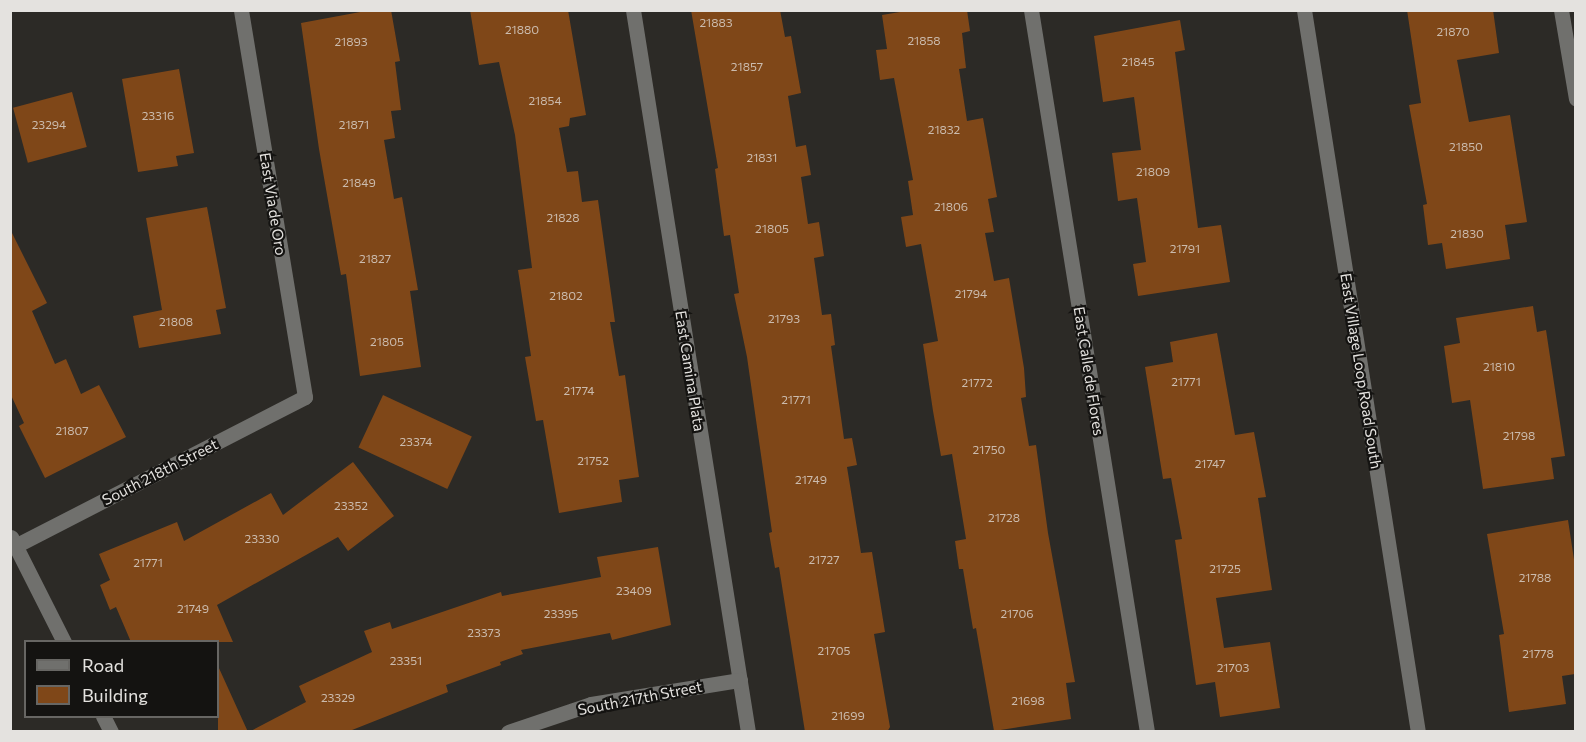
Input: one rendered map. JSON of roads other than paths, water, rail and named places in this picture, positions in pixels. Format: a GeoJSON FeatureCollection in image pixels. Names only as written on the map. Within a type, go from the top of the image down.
{"type":"FeatureCollection","features":[{"type":"Feature","properties":{"kind":"street","name":"East Via de Oro"},"geometry":{"type":"LineString","coordinates":[[241,10],[305,397]]}},
{"type":"Feature","properties":{"kind":"street","name":"East Camina Plata"},"geometry":{"type":"LineString","coordinates":[[633,10],[748,732]]}},
{"type":"Feature","properties":{"kind":"street","name":"East Calle de Flores"},"geometry":{"type":"LineString","coordinates":[[1031,10],[1147,732]]}},
{"type":"Feature","properties":{"kind":"street","name":"East Village Loop Road South"},"geometry":{"type":"LineString","coordinates":[[1304,10],[1418,732]]}},
{"type":"Feature","properties":{"kind":"street"},"geometry":{"type":"LineString","coordinates":[[1562,10],[1575,99]]}},
{"type":"Feature","properties":{"kind":"street","name":"South 218th Street"},"geometry":{"type":"LineString","coordinates":[[13,542],[305,397]]}},
{"type":"Feature","properties":{"kind":"street"},"geometry":{"type":"LineString","coordinates":[[13,542],[63,640]]}},
{"type":"Feature","properties":{"kind":"street","name":"South 217th Street"},"geometry":{"type":"LineString","coordinates":[[508,732],[591,704],[740,680]]}},
{"type":"Feature","properties":{"kind":"street"},"geometry":{"type":"LineString","coordinates":[[104,718],[111,732]]}}]}
